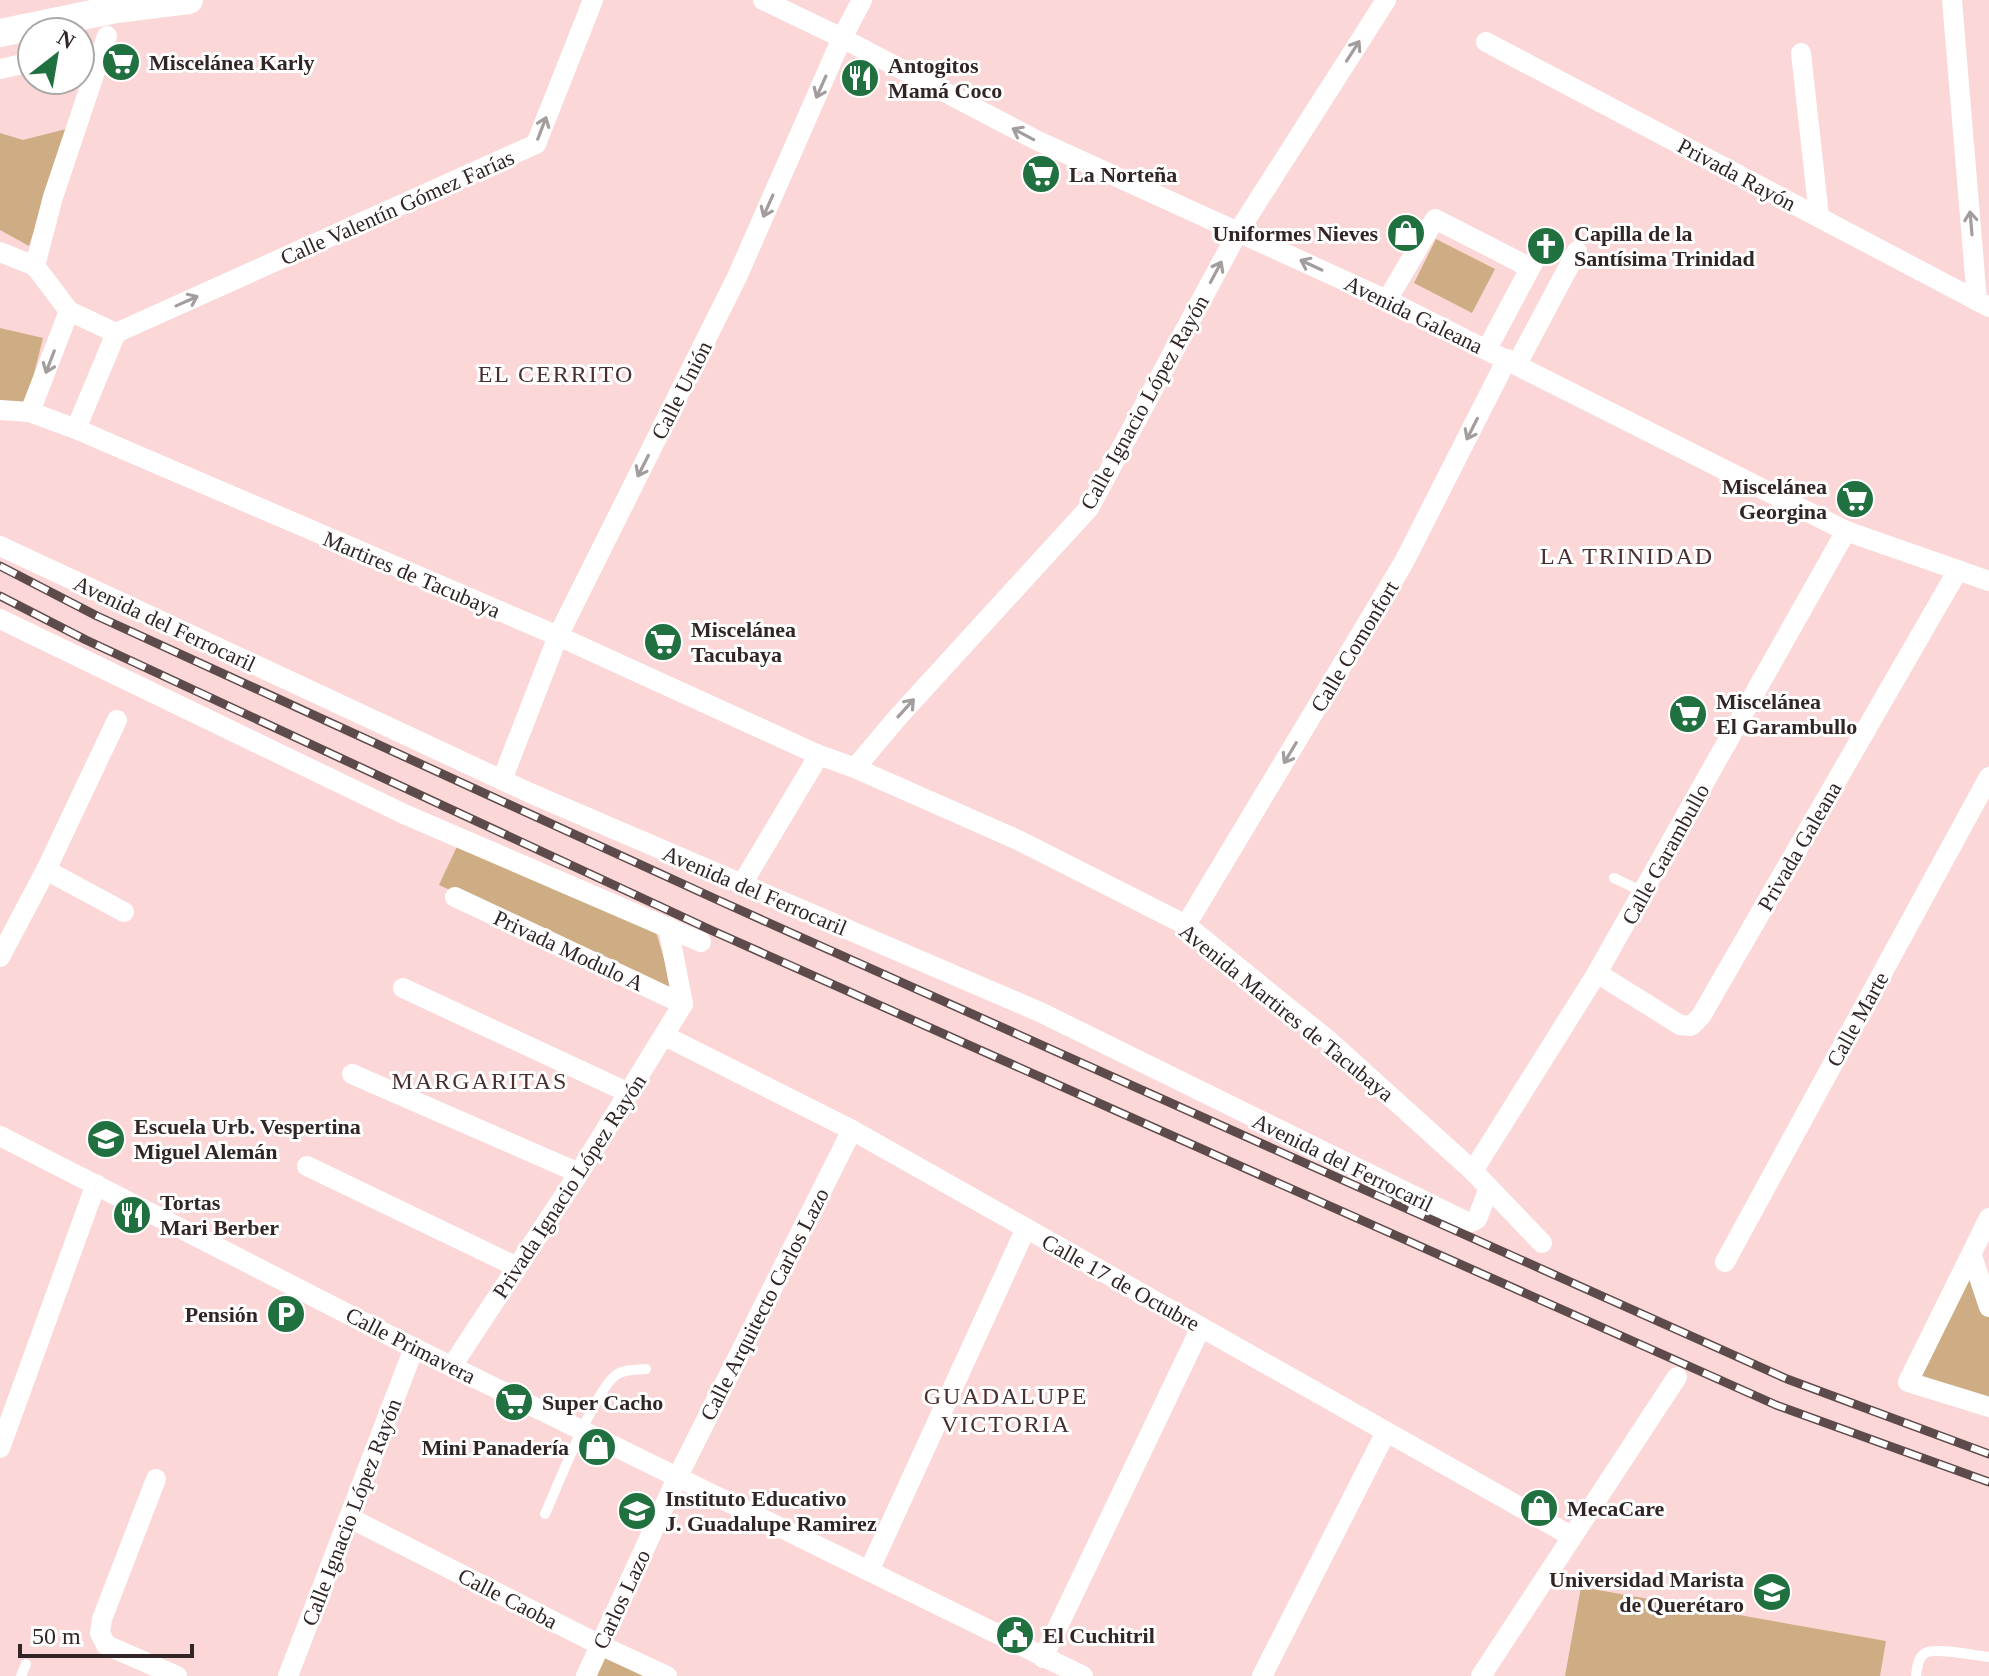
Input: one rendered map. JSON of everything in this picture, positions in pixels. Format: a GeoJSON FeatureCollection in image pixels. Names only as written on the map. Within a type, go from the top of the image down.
{"type":"FeatureCollection","features":[{"type":"Feature","properties":{"kind":"main road"},"geometry":{"type":"LineString","coordinates":[[96,23],[116,9],[189,0]]}},
{"type":"Feature","properties":{"kind":"street","name":"Calle Valentín Gómez Farías"},"geometry":{"type":"LineString","coordinates":[[116,333],[536,144],[593,0]]}},
{"type":"Feature","properties":{"kind":"street","name":"Avenida Galeana"},"geometry":{"type":"LineString","coordinates":[[763,0],[1038,141],[1387,300],[1846,531],[1989,581]]}},
{"type":"Feature","properties":{"kind":"street","name":"Calle Unión"},"geometry":{"type":"LineString","coordinates":[[502,780],[558,636],[737,277],[842,38],[862,0]]}},
{"type":"Feature","properties":{"kind":"street","name":"Calle Ignacio López Rayón"},"geometry":{"type":"LineString","coordinates":[[855,768],[1089,508],[1238,232],[1386,0]]}},
{"type":"Feature","properties":{"kind":"street"},"geometry":{"type":"LineString","coordinates":[[1952,0],[1983,304]]}},
{"type":"Feature","properties":{"kind":"street","name":"Privada Rayón"},"geometry":{"type":"LineString","coordinates":[[1486,42],[1983,304]]}},
{"type":"Feature","properties":{"kind":"street"},"geometry":{"type":"LineString","coordinates":[[1801,53],[1819,216]]}},
{"type":"Feature","properties":{"kind":"street"},"geometry":{"type":"LineString","coordinates":[[35,266],[74,96]]}},
{"type":"Feature","properties":{"kind":"street"},"geometry":{"type":"LineString","coordinates":[[1387,300],[1435,219],[1527,262],[1487,349]]}},
{"type":"Feature","properties":{"kind":"street","name":"Calle Comonfort"},"geometry":{"type":"LineString","coordinates":[[1186,925],[1404,562],[1512,362],[1577,251]]}},
{"type":"Feature","properties":{"kind":"street"},"geometry":{"type":"LineString","coordinates":[[0,252],[35,266],[69,311],[116,333],[76,429]]}},
{"type":"Feature","properties":{"kind":"street"},"geometry":{"type":"LineString","coordinates":[[30,412],[69,311]]}},
{"type":"Feature","properties":{"kind":"street","name":"Martires de Tacubaya"},"geometry":{"type":"LineString","coordinates":[[0,410],[30,412],[76,429],[558,636],[819,755]]}},
{"type":"Feature","properties":{"kind":"street","name":"Calle Garambullo"},"geometry":{"type":"LineString","coordinates":[[1473,1171],[1597,973],[1846,531]]}},
{"type":"Feature","properties":{"kind":"street","name":"Avenida del Ferrocaril"},"geometry":{"type":"LineString","coordinates":[[0,546],[502,780],[1040,1012],[1465,1221],[1477,1219],[1489,1188]]}},
{"type":"Feature","properties":{"kind":"street","name":"Privada Galeana"},"geometry":{"type":"LineString","coordinates":[[1597,973],[1680,1025],[1691,1026],[1701,1016],[1958,570]]}},
{"type":"Feature","properties":{"kind":"street"},"geometry":{"type":"LineString","coordinates":[[0,619],[404,814],[701,942]]}},
{"type":"Feature","properties":{"kind":"street"},"geometry":{"type":"LineString","coordinates":[[0,957],[46,870],[117,720]]}},
{"type":"Feature","properties":{"kind":"street"},"geometry":{"type":"LineString","coordinates":[[742,884],[819,755]]}},
{"type":"Feature","properties":{"kind":"street","name":"Avenida Martires de Tacubaya"},"geometry":{"type":"LineString","coordinates":[[819,755],[1018,840],[1186,925],[1328,1040],[1473,1171],[1542,1243]]}},
{"type":"Feature","properties":{"kind":"street","name":"Calle Marte"},"geometry":{"type":"LineString","coordinates":[[1725,1262],[1989,777]]}},
{"type":"Feature","properties":{"kind":"street"},"geometry":{"type":"LineString","coordinates":[[46,870],[124,912]]}},
{"type":"Feature","properties":{"kind":"street","name":"Privada Modulo A"},"geometry":{"type":"LineString","coordinates":[[455,897],[683,1004]]}},
{"type":"Feature","properties":{"kind":"street"},"geometry":{"type":"LineString","coordinates":[[668,927],[683,1004]]}},
{"type":"Feature","properties":{"kind":"street"},"geometry":{"type":"LineString","coordinates":[[403,988],[629,1093]]}},
{"type":"Feature","properties":{"kind":"street","name":"Privada Ignacio López Rayón"},"geometry":{"type":"LineString","coordinates":[[452,1366],[579,1173],[683,1004]]}},
{"type":"Feature","properties":{"kind":"street","name":"Calle 17 de Octubre"},"geometry":{"type":"LineString","coordinates":[[665,1036],[852,1130],[1571,1536]]}},
{"type":"Feature","properties":{"kind":"street"},"geometry":{"type":"LineString","coordinates":[[352,1074],[579,1173]]}},
{"type":"Feature","properties":{"kind":"street","name":"Calle Arquitecto Carlos Lazo"},"geometry":{"type":"LineString","coordinates":[[677,1478],[852,1130]]}},
{"type":"Feature","properties":{"kind":"street","name":"Calle Primavera"},"geometry":{"type":"LineString","coordinates":[[0,1136],[414,1348],[1083,1676]]}},
{"type":"Feature","properties":{"kind":"street"},"geometry":{"type":"LineString","coordinates":[[307,1166],[517,1267]]}},
{"type":"Feature","properties":{"kind":"street"},"geometry":{"type":"LineString","coordinates":[[0,1448],[96,1184]]}},
{"type":"Feature","properties":{"kind":"street"},"geometry":{"type":"LineString","coordinates":[[1989,1218],[1908,1382],[1989,1407]]}},
{"type":"Feature","properties":{"kind":"street"},"geometry":{"type":"LineString","coordinates":[[869,1571],[1026,1228]]}},
{"type":"Feature","properties":{"kind":"street"},"geometry":{"type":"LineString","coordinates":[[1972,1256],[1989,1307]]}},
{"type":"Feature","properties":{"kind":"street"},"geometry":{"type":"LineString","coordinates":[[1043,1658],[1201,1327]]}},
{"type":"Feature","properties":{"kind":"street","name":"Calle Ignacio López Rayón"},"geometry":{"type":"LineString","coordinates":[[288,1676],[414,1348]]}},
{"type":"Feature","properties":{"kind":"street"},"geometry":{"type":"LineString","coordinates":[[1481,1676],[1677,1377]]}},
{"type":"Feature","properties":{"kind":"street"},"geometry":{"type":"LineString","coordinates":[[1262,1676],[1386,1432]]}},
{"type":"Feature","properties":{"kind":"street","name":"Carlos Lazo"},"geometry":{"type":"LineString","coordinates":[[586,1676],[677,1478]]}},
{"type":"Feature","properties":{"kind":"street"},"geometry":{"type":"LineString","coordinates":[[156,1479],[102,1619],[100,1633],[106,1645],[177,1676]]}},
{"type":"Feature","properties":{"kind":"street","name":"Calle Caoba"},"geometry":{"type":"LineString","coordinates":[[350,1518],[667,1676]]}},
{"type":"Feature","properties":{"kind":"lane"},"geometry":{"type":"LineString","coordinates":[[1614,878],[1643,892]]}},
{"type":"Feature","properties":{"kind":"lane"},"geometry":{"type":"LineString","coordinates":[[545,1514],[609,1381],[620,1372],[646,1369]]}},
{"type":"Feature","properties":{"kind":"lane"},"geometry":{"type":"LineString","coordinates":[[1916,1676],[1919,1660],[1926,1653],[1936,1651],[1989,1657]]}},
{"type":"Feature","properties":{"kind":"lane"},"geometry":{"type":"LineString","coordinates":[[21,1676],[26,1664]]}},
{"type":"Feature","properties":{"kind":"shaded area"},"geometry":{"type":"Polygon","coordinates":[[[66,129],[29,246],[0,230],[0,133],[23,140],[66,129]]]}},
{"type":"Feature","properties":{"kind":"shaded area"},"geometry":{"type":"Polygon","coordinates":[[[1436,239],[1495,269],[1472,313],[1414,283],[1436,239]]]}},
{"type":"Feature","properties":{"kind":"shaded area"},"geometry":{"type":"Polygon","coordinates":[[[0,328],[43,338],[25,410],[0,404],[0,328]]]}},
{"type":"Feature","properties":{"kind":"shaded area"},"geometry":{"type":"Polygon","coordinates":[[[459,842],[656,932],[674,992],[439,885],[459,842]]]}},
{"type":"Feature","properties":{"kind":"shaded area"},"geometry":{"type":"Polygon","coordinates":[[[1973,1262],[1989,1310],[1989,1407],[1911,1382],[1973,1262]]]}},
{"type":"Feature","properties":{"kind":"shaded area"},"geometry":{"type":"Polygon","coordinates":[[[1581,1587],[1886,1641],[1880,1676],[1565,1676],[1581,1587]]]}},
{"type":"Feature","properties":{"kind":"shaded area"},"geometry":{"type":"Polygon","coordinates":[[[604,1655],[651,1676],[595,1676],[604,1655]]]}},
{"type":"Feature","properties":{"kind":"railway"},"geometry":{"type":"LineString","coordinates":[[0,566],[97,616],[720,901],[1787,1379],[1989,1454]]}},
{"type":"Feature","properties":{"kind":"railway"},"geometry":{"type":"LineString","coordinates":[[0,596],[86,640],[713,931],[1776,1405],[1989,1482]]}},
{"type":"Feature","properties":{"kind":"place","name":"Miscelánea Karly"},"geometry":{"type":"Point","coordinates":[121,62]}},
{"type":"Feature","properties":{"kind":"place","name":"Antogitos Mamá Coco"},"geometry":{"type":"Point","coordinates":[860,78]}},
{"type":"Feature","properties":{"kind":"place","name":"La Norteña"},"geometry":{"type":"Point","coordinates":[1041,174]}},
{"type":"Feature","properties":{"kind":"place","name":"Uniformes Nieves"},"geometry":{"type":"Point","coordinates":[1406,233]}},
{"type":"Feature","properties":{"kind":"place","name":"Capilla de la Santísima Trinidad"},"geometry":{"type":"Point","coordinates":[1546,246]}},
{"type":"Feature","properties":{"kind":"place","name":"Miscelánea Georgina"},"geometry":{"type":"Point","coordinates":[1855,499]}},
{"type":"Feature","properties":{"kind":"place","name":"Miscelánea Tacubaya"},"geometry":{"type":"Point","coordinates":[663,642]}},
{"type":"Feature","properties":{"kind":"place","name":"Miscelánea El Garambullo"},"geometry":{"type":"Point","coordinates":[1688,714]}},
{"type":"Feature","properties":{"kind":"place","name":"Escuela Urb. Vespertina Miguel Alemán"},"geometry":{"type":"Point","coordinates":[106,1139]}},
{"type":"Feature","properties":{"kind":"place","name":"Tortas Mari Berber"},"geometry":{"type":"Point","coordinates":[132,1215]}},
{"type":"Feature","properties":{"kind":"place","name":"Pensión"},"geometry":{"type":"Point","coordinates":[286,1314]}},
{"type":"Feature","properties":{"kind":"place","name":"Super Cacho"},"geometry":{"type":"Point","coordinates":[514,1402]}},
{"type":"Feature","properties":{"kind":"place","name":"Mini Panadería"},"geometry":{"type":"Point","coordinates":[597,1447]}},
{"type":"Feature","properties":{"kind":"place","name":"MecaCare"},"geometry":{"type":"Point","coordinates":[1539,1508]}},
{"type":"Feature","properties":{"kind":"place","name":"Instituto Educativo J. Guadalupe Ramirez"},"geometry":{"type":"Point","coordinates":[637,1511]}},
{"type":"Feature","properties":{"kind":"place","name":"Universidad Marista de Querétaro"},"geometry":{"type":"Point","coordinates":[1772,1592]}},
{"type":"Feature","properties":{"kind":"place","name":"El Cuchitril"},"geometry":{"type":"Point","coordinates":[1015,1635]}},
{"type":"Feature","properties":{"kind":"district","name":"EL CERRITO"},"geometry":{"type":"Point","coordinates":[556,374]}},
{"type":"Feature","properties":{"kind":"district","name":"LA TRINIDAD"},"geometry":{"type":"Point","coordinates":[1627,556]}},
{"type":"Feature","properties":{"kind":"district","name":"MARGARITAS"},"geometry":{"type":"Point","coordinates":[480,1081]}},
{"type":"Feature","properties":{"kind":"district","name":"GUADALUPE VICTORIA"},"geometry":{"type":"Point","coordinates":[1006,1410]}}]}
